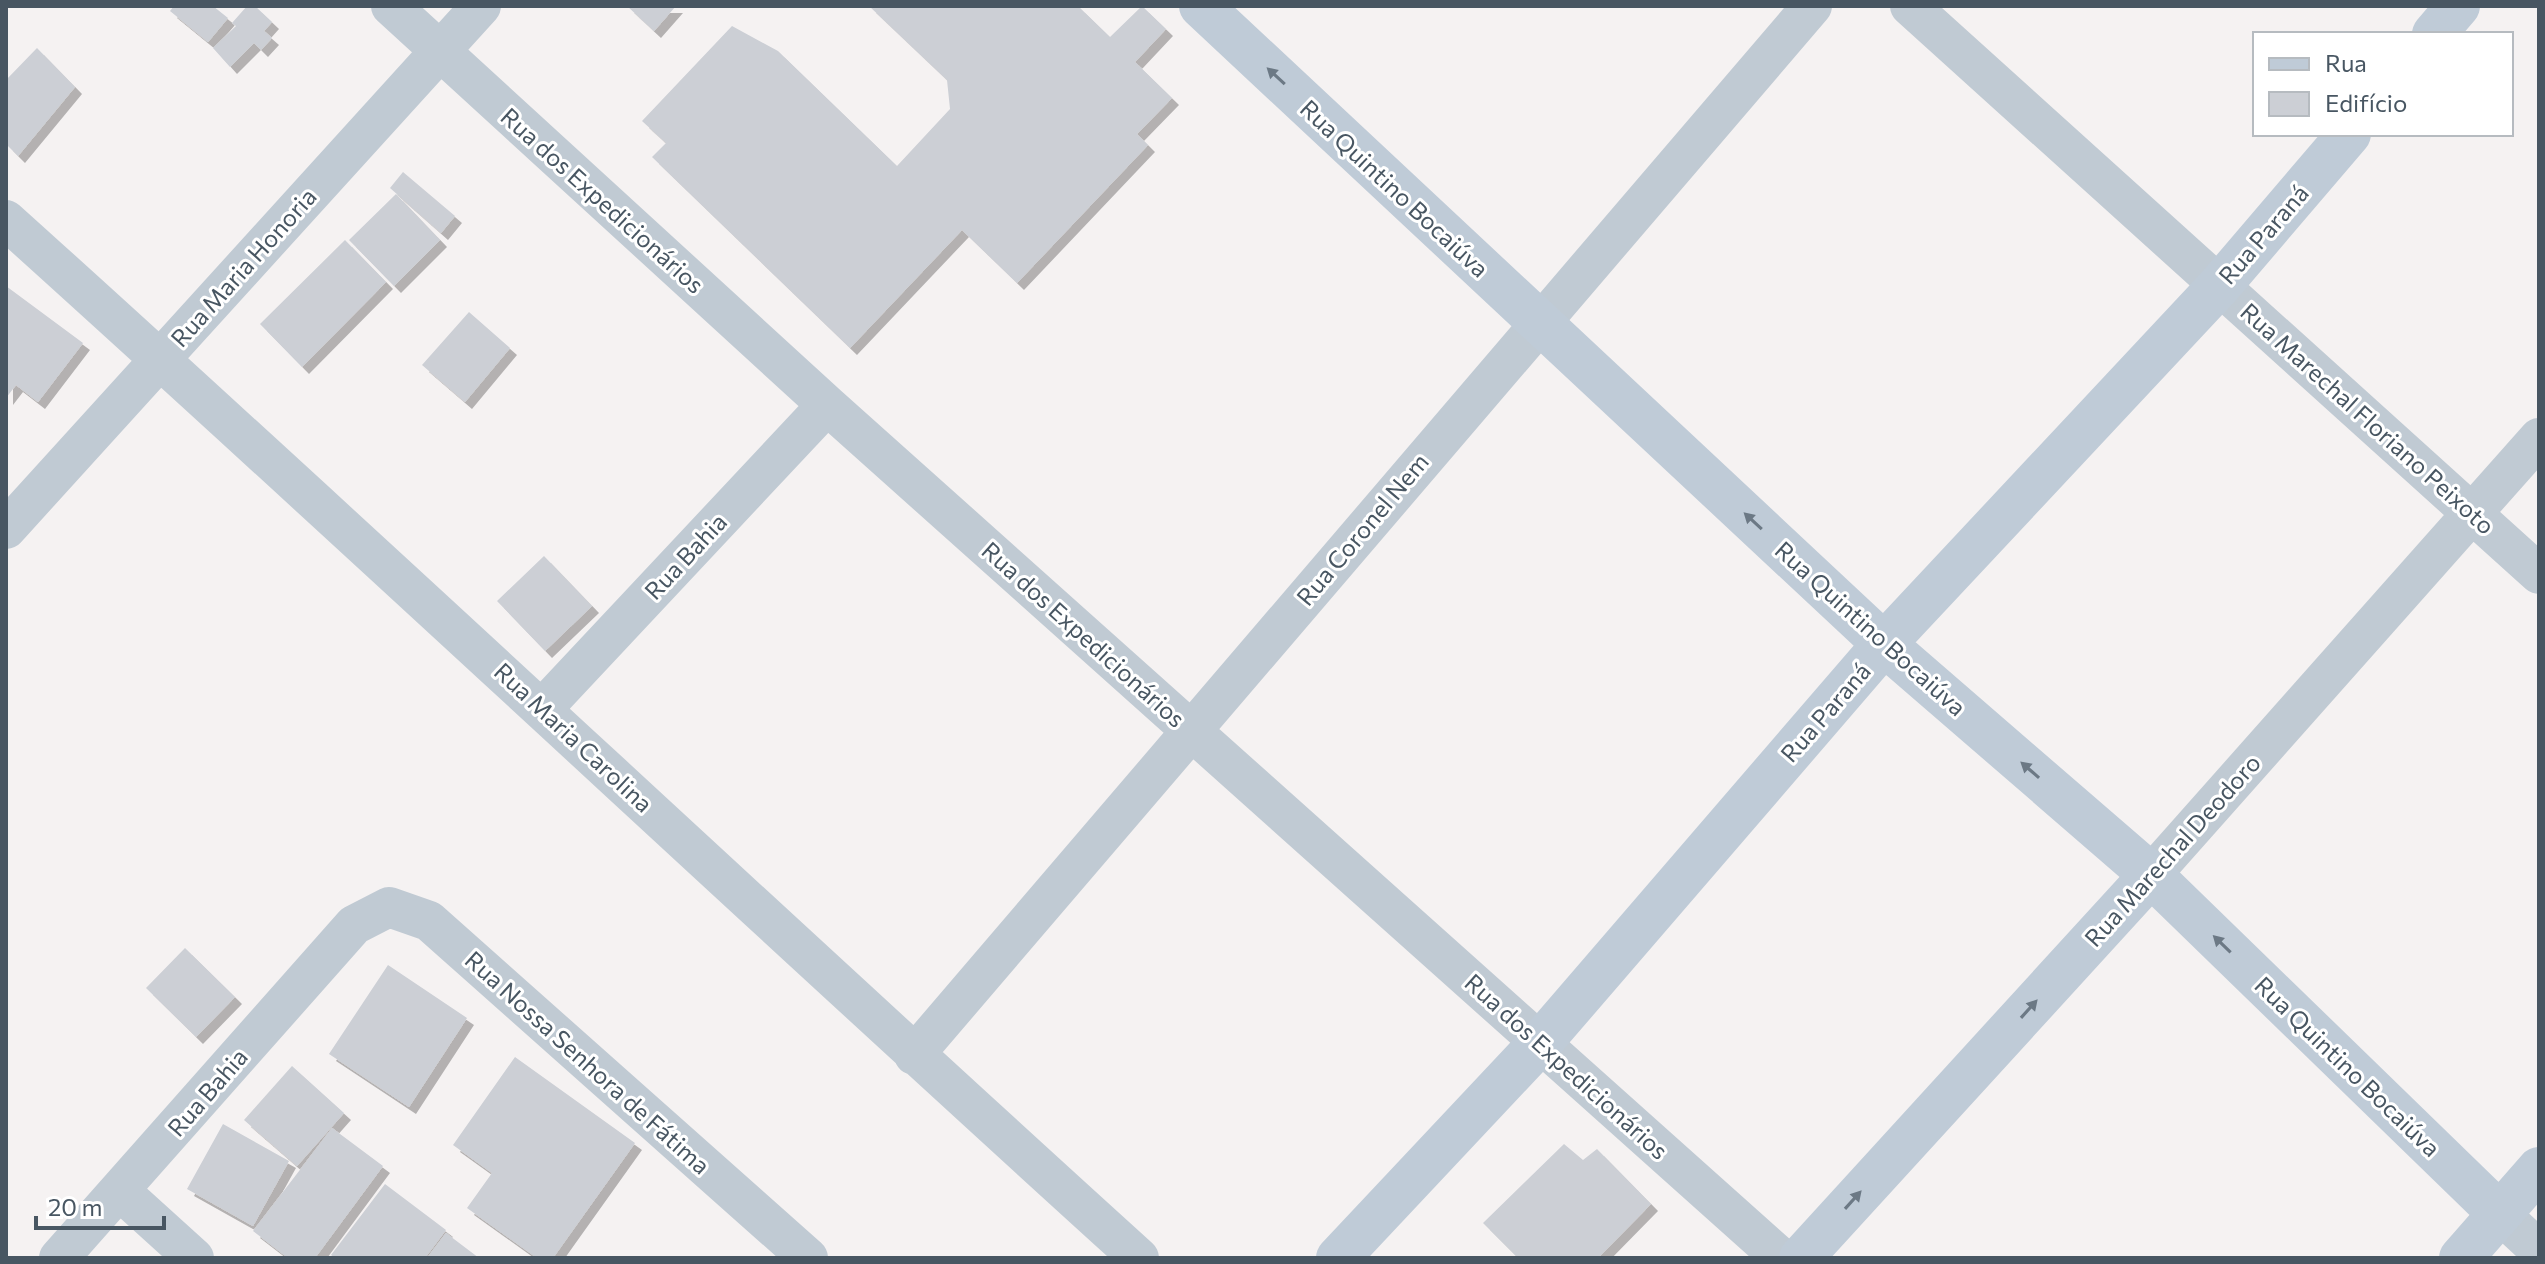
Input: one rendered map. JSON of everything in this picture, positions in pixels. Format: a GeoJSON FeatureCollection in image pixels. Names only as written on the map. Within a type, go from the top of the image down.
{"type":"FeatureCollection","features":[{"type":"Feature","properties":{"kind":"street","name":"Rua dos Expedicionários"},"geometry":{"type":"LineString","coordinates":[[391,6],[827,405],[1781,1258]]}},
{"type":"Feature","properties":{"kind":"street","name":"Rua Maria Honoria"},"geometry":{"type":"LineString","coordinates":[[6,529],[481,6]]}},
{"type":"Feature","properties":{"kind":"street","name":"Rua Quintino Bocaiúva"},"geometry":{"type":"LineString","coordinates":[[1201,6],[1884,644],[2151,875],[2539,1250]]}},
{"type":"Feature","properties":{"kind":"street","name":"Rua Coronel Nem"},"geometry":{"type":"LineString","coordinates":[[914,1055],[1538,322],[1812,6]]}},
{"type":"Feature","properties":{"kind":"street","name":"Rua Marechal Floriano Peixoto"},"geometry":{"type":"LineString","coordinates":[[1910,6],[2539,574]]}},
{"type":"Feature","properties":{"kind":"street"},"geometry":{"type":"LineString","coordinates":[[2436,32],[2458,6]]}},
{"type":"Feature","properties":{"kind":"street","name":"Rua Paraná"},"geometry":{"type":"LineString","coordinates":[[1338,1258],[1541,1042],[1884,644],[2220,285],[2347,136]]}},
{"type":"Feature","properties":{"kind":"street","name":"Rua Maria Carolina"},"geometry":{"type":"LineString","coordinates":[[6,220],[543,708],[914,1055],[1139,1258]]}},
{"type":"Feature","properties":{"kind":"street","name":"Rua Bahia"},"geometry":{"type":"LineString","coordinates":[[543,708],[827,405]]}},
{"type":"Feature","properties":{"kind":"street","name":"Rua Marechal Deodoro"},"geometry":{"type":"LineString","coordinates":[[1801,1258],[2151,875],[2539,438]]}},
{"type":"Feature","properties":{"kind":"street","name":"Rua Nossa Senhora de Fátima"},"geometry":{"type":"LineString","coordinates":[[354,925],[389,907],[429,921],[791,1253]]}},
{"type":"Feature","properties":{"kind":"street","name":"Rua Bahia"},"geometry":{"type":"LineString","coordinates":[[59,1258],[354,925]]}},
{"type":"Feature","properties":{"kind":"street"},"geometry":{"type":"LineString","coordinates":[[2461,1258],[2539,1169]]}},
{"type":"Feature","properties":{"kind":"street"},"geometry":{"type":"LineString","coordinates":[[120,1191],[194,1258]]}},
{"type":"Feature","properties":{"kind":"building"},"geometry":{"type":"Polygon","coordinates":[[[174,6],[213,6],[228,18],[208,42],[170,11],[174,6]]]}},
{"type":"Feature","properties":{"kind":"building"},"geometry":{"type":"Polygon","coordinates":[[[247,6],[255,6],[272,22],[264,31],[272,38],[261,50],[254,43],[230,67],[213,48],[236,26],[232,23],[247,6]]]}},
{"type":"Feature","properties":{"kind":"building"},"geometry":{"type":"Polygon","coordinates":[[[627,6],[676,6],[654,31],[627,6]]]}},
{"type":"Feature","properties":{"kind":"building"},"geometry":{"type":"Polygon","coordinates":[[[869,6],[1078,6],[1110,37],[1142,6],[1166,29],[1135,62],[1172,98],[1137,134],[1148,145],[1017,283],[962,230],[850,348],[652,157],[666,143],[642,121],[732,26],[778,51],[897,166],[950,109],[947,80],[869,6]]]}},
{"type":"Feature","properties":{"kind":"building"},"geometry":{"type":"Polygon","coordinates":[[[37,48],[75,87],[18,156],[6,144],[6,80],[37,48]]]}},
{"type":"Feature","properties":{"kind":"building"},"geometry":{"type":"Polygon","coordinates":[[[403,172],[455,216],[441,233],[390,188],[403,172]]]}},
{"type":"Feature","properties":{"kind":"building"},"geometry":{"type":"Polygon","coordinates":[[[396,194],[440,240],[394,286],[349,240],[396,194]]]}},
{"type":"Feature","properties":{"kind":"building"},"geometry":{"type":"Polygon","coordinates":[[[345,240],[386,282],[302,367],[260,324],[345,240]]]}},
{"type":"Feature","properties":{"kind":"building"},"geometry":{"type":"Polygon","coordinates":[[[6,286],[83,343],[38,402],[16,385],[6,398],[6,286]]]}},
{"type":"Feature","properties":{"kind":"building"},"geometry":{"type":"Polygon","coordinates":[[[469,312],[510,348],[465,402],[422,365],[469,312]]]}},
{"type":"Feature","properties":{"kind":"building"},"geometry":{"type":"Polygon","coordinates":[[[544,556],[592,606],[545,651],[497,601],[544,556]]]}},
{"type":"Feature","properties":{"kind":"building"},"geometry":{"type":"Polygon","coordinates":[[[185,948],[235,997],[196,1037],[146,988],[185,948]]]}},
{"type":"Feature","properties":{"kind":"building"},"geometry":{"type":"Polygon","coordinates":[[[388,965],[467,1018],[409,1107],[329,1054],[388,965]]]}},
{"type":"Feature","properties":{"kind":"building"},"geometry":{"type":"Polygon","coordinates":[[[515,1057],[635,1143],[553,1258],[537,1258],[467,1208],[492,1173],[453,1145],[515,1057]]]}},
{"type":"Feature","properties":{"kind":"building"},"geometry":{"type":"Polygon","coordinates":[[[292,1066],[344,1113],[297,1166],[244,1120],[292,1066]]]}},
{"type":"Feature","properties":{"kind":"building"},"geometry":{"type":"Polygon","coordinates":[[[223,1124],[289,1161],[253,1226],[187,1189],[223,1124]]]}},
{"type":"Feature","properties":{"kind":"building"},"geometry":{"type":"Polygon","coordinates":[[[332,1128],[383,1166],[315,1258],[288,1258],[253,1231],[332,1128]]]}},
{"type":"Feature","properties":{"kind":"building"},"geometry":{"type":"Polygon","coordinates":[[[1564,1144],[1583,1160],[1597,1149],[1651,1204],[1598,1258],[1518,1258],[1483,1223],[1564,1144]]]}},
{"type":"Feature","properties":{"kind":"building"},"geometry":{"type":"Polygon","coordinates":[[[385,1184],[446,1230],[425,1258],[335,1258],[331,1255],[385,1184]]]}},
{"type":"Feature","properties":{"kind":"building"},"geometry":{"type":"Polygon","coordinates":[[[446,1233],[479,1258],[427,1258],[446,1233]]]}}]}
